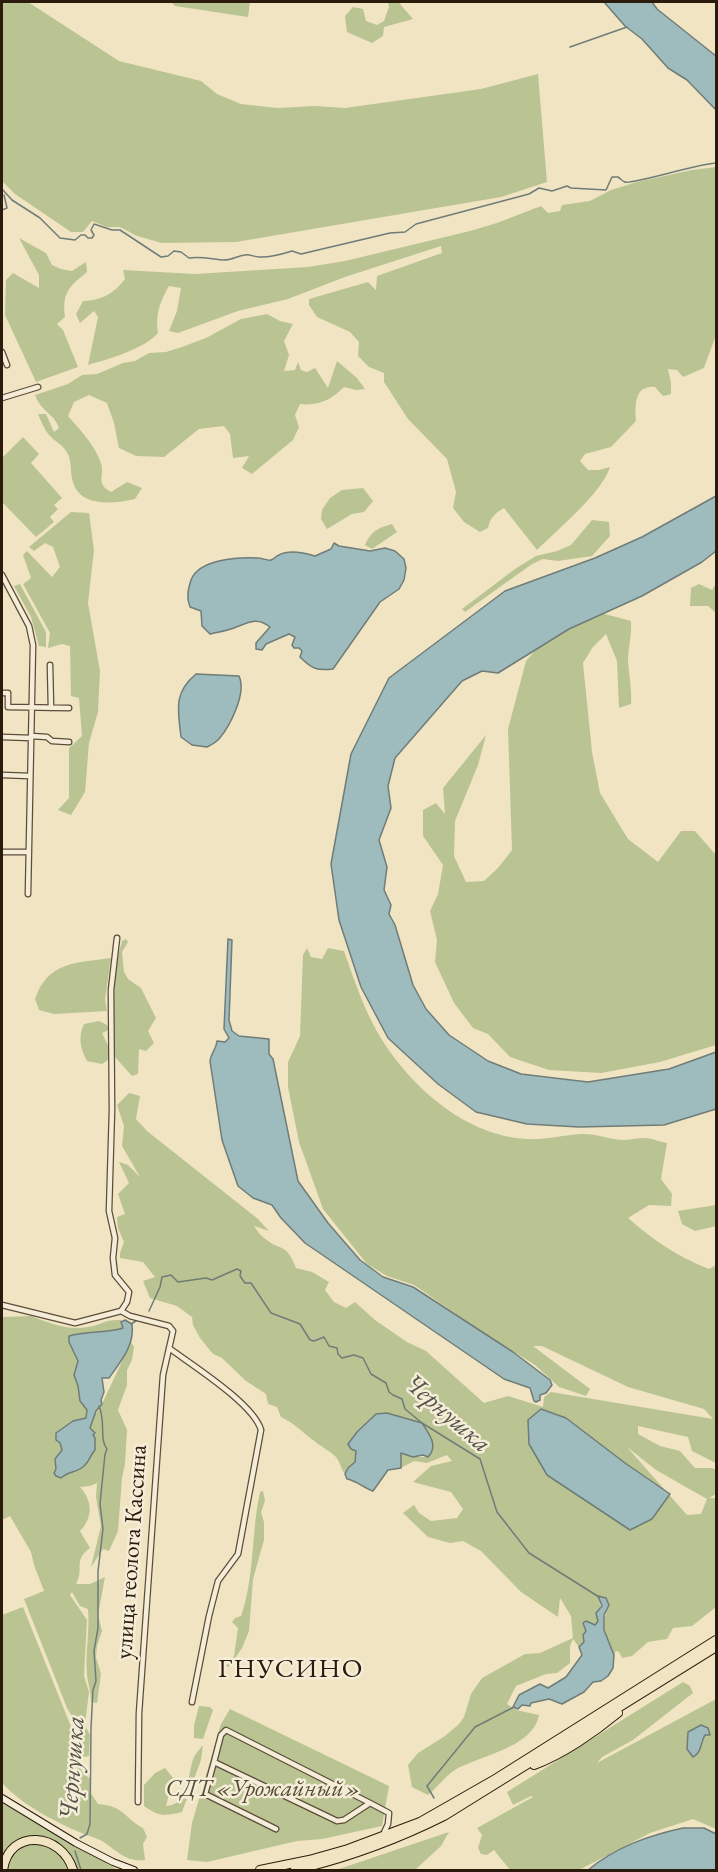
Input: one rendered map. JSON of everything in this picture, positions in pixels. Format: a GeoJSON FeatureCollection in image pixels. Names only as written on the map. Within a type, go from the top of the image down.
{"type":"FeatureCollection","features":[{"type":"Feature","properties":{"kind":"highway"},"geometry":{"type":"LineString","coordinates":[[260,1870],[309,1860],[379,1839],[420,1822],[464,1798],[717,1640]]}},
{"type":"Feature","properties":{"kind":"highway"},"geometry":{"type":"LineString","coordinates":[[295,1870],[351,1856],[407,1834],[444,1816],[717,1647]]}},
{"type":"Feature","properties":{"kind":"highway"},"geometry":{"type":"LineString","coordinates":[[3,1870],[5,1861],[13,1850],[20,1844],[34,1839],[47,1842],[60,1849],[70,1861],[73,1870]]}},
{"type":"Feature","properties":{"kind":"main road"},"geometry":{"type":"LineString","coordinates":[[2,1798],[91,1851],[134,1870]]}},
{"type":"Feature","properties":{"kind":"street"},"geometry":{"type":"LineString","coordinates":[[2,352],[7,365]]}},
{"type":"Feature","properties":{"kind":"street"},"geometry":{"type":"LineString","coordinates":[[2,398],[38,387]]}},
{"type":"Feature","properties":{"kind":"street"},"geometry":{"type":"LineString","coordinates":[[2,575],[29,626],[33,645],[28,894]]}},
{"type":"Feature","properties":{"kind":"street"},"geometry":{"type":"LineString","coordinates":[[50,665],[51,708]]}},
{"type":"Feature","properties":{"kind":"street"},"geometry":{"type":"LineString","coordinates":[[2,693],[8,693],[8,707],[69,708]]}},
{"type":"Feature","properties":{"kind":"street"},"geometry":{"type":"LineString","coordinates":[[2,737],[47,737],[52,741],[69,742]]}},
{"type":"Feature","properties":{"kind":"street"},"geometry":{"type":"LineString","coordinates":[[2,775],[30,776]]}},
{"type":"Feature","properties":{"kind":"street"},"geometry":{"type":"LineString","coordinates":[[2,852],[29,852]]}},
{"type":"Feature","properties":{"kind":"street"},"geometry":{"type":"LineString","coordinates":[[2,1305],[75,1323],[121,1311],[127,1302],[129,1292],[115,1275],[113,1258],[115,1238],[109,1211],[112,1110],[111,990],[117,938]]}},
{"type":"Feature","properties":{"kind":"street","name":"улица геолога Кассина"},"geometry":{"type":"LineString","coordinates":[[121,1311],[129,1316],[169,1326],[173,1331],[163,1375],[138,1713],[138,1802]]}},
{"type":"Feature","properties":{"kind":"street"},"geometry":{"type":"LineString","coordinates":[[169,1348],[239,1401],[255,1417],[261,1430],[238,1554],[218,1581],[192,1702]]}},
{"type":"Feature","properties":{"kind":"street"},"geometry":{"type":"LineString","coordinates":[[276,1829],[205,1794],[221,1735],[226,1730],[389,1813],[386,1830],[379,1839]]}},
{"type":"Feature","properties":{"kind":"street"},"geometry":{"type":"LineString","coordinates":[[214,1762],[337,1821],[344,1820],[370,1803]]}},
{"type":"Feature","properties":{"kind":"green space"},"geometry":{"type":"Polygon","coordinates":[[[2,2],[28,2],[119,61],[201,81],[217,94],[241,104],[277,108],[315,106],[345,108],[481,89],[538,74],[547,182],[501,197],[236,242],[162,243],[137,236],[120,227],[107,227],[92,221],[83,232],[71,232],[15,194],[2,181],[2,2]]]}},
{"type":"Feature","properties":{"kind":"green space"},"geometry":{"type":"Polygon","coordinates":[[[171,2],[250,2],[248,17],[175,6],[171,2]]]}},
{"type":"Feature","properties":{"kind":"green space"},"geometry":{"type":"Polygon","coordinates":[[[388,2],[401,2],[400,4],[413,19],[384,27],[383,36],[372,43],[347,32],[345,16],[353,7],[363,9],[366,21],[377,25],[384,21],[389,7],[388,2]]]}},
{"type":"Feature","properties":{"kind":"green space"},"geometry":{"type":"Polygon","coordinates":[[[716,167],[716,335],[704,368],[683,377],[677,370],[668,369],[671,394],[663,396],[655,387],[648,387],[639,393],[636,403],[636,421],[611,447],[585,454],[580,461],[588,470],[610,467],[598,488],[537,550],[504,508],[493,516],[488,528],[480,532],[464,522],[453,508],[456,492],[447,459],[408,419],[384,382],[384,373],[369,367],[358,356],[359,342],[350,332],[317,317],[309,305],[309,299],[368,282],[376,290],[377,276],[442,253],[441,246],[345,277],[288,299],[238,311],[178,333],[169,331],[177,311],[181,288],[169,286],[159,308],[158,333],[152,339],[135,349],[88,365],[98,317],[94,311],[80,323],[76,314],[83,301],[102,298],[116,289],[125,279],[123,270],[195,274],[308,267],[345,261],[470,231],[541,206],[548,213],[560,211],[562,205],[590,201],[611,190],[637,182],[716,167]]]}},
{"type":"Feature","properties":{"kind":"green space"},"geometry":{"type":"Polygon","coordinates":[[[19,238],[46,253],[52,265],[61,269],[72,271],[86,262],[87,272],[68,291],[64,309],[65,317],[57,324],[63,330],[78,367],[36,382],[5,315],[6,280],[13,273],[39,288],[39,275],[19,238]]]}},
{"type":"Feature","properties":{"kind":"green space"},"geometry":{"type":"Polygon","coordinates":[[[267,314],[280,321],[293,324],[284,341],[289,355],[284,371],[295,370],[298,362],[301,370],[307,372],[315,368],[328,388],[337,361],[357,378],[365,389],[356,390],[344,387],[324,401],[300,404],[295,415],[299,427],[293,440],[252,474],[242,468],[249,456],[233,458],[230,434],[224,426],[199,429],[164,457],[136,456],[119,448],[107,403],[89,395],[74,402],[68,416],[87,438],[98,456],[102,468],[103,486],[111,492],[127,482],[142,488],[135,499],[117,502],[97,502],[81,495],[75,488],[68,454],[47,433],[38,414],[46,414],[54,432],[59,428],[57,423],[41,406],[35,395],[68,384],[82,375],[97,374],[123,363],[135,361],[149,353],[166,352],[182,347],[206,338],[241,319],[267,314]]]}},
{"type":"Feature","properties":{"kind":"green space"},"geometry":{"type":"Polygon","coordinates":[[[23,437],[39,454],[31,463],[62,498],[54,505],[58,509],[50,517],[54,522],[36,537],[2,502],[2,458],[23,437]]]}},
{"type":"Feature","properties":{"kind":"green space"},"geometry":{"type":"Polygon","coordinates":[[[363,488],[373,501],[364,512],[352,514],[327,529],[321,519],[322,510],[330,498],[342,490],[363,488]]]}},
{"type":"Feature","properties":{"kind":"green space"},"geometry":{"type":"Polygon","coordinates":[[[71,512],[89,513],[94,550],[88,603],[100,671],[98,712],[89,743],[85,792],[71,815],[58,810],[69,798],[69,748],[82,736],[79,698],[71,696],[70,646],[62,644],[48,648],[50,633],[23,584],[31,578],[23,555],[27,551],[52,577],[60,567],[53,547],[45,543],[34,551],[29,547],[71,512]]]}},
{"type":"Feature","properties":{"kind":"green space"},"geometry":{"type":"Polygon","coordinates":[[[592,520],[609,522],[610,536],[592,556],[558,561],[543,559],[532,564],[465,612],[462,609],[536,556],[571,545],[592,520]]]}},
{"type":"Feature","properties":{"kind":"green space"},"geometry":{"type":"Polygon","coordinates":[[[392,524],[397,532],[372,549],[365,545],[376,531],[392,524]]]}},
{"type":"Feature","properties":{"kind":"green space"},"geometry":{"type":"Polygon","coordinates":[[[716,583],[716,613],[708,606],[690,606],[691,588],[699,584],[712,590],[716,583]]]}},
{"type":"Feature","properties":{"kind":"green space"},"geometry":{"type":"Polygon","coordinates":[[[20,584],[46,632],[46,647],[39,646],[31,617],[14,586],[20,584]]]}},
{"type":"Feature","properties":{"kind":"green space"},"geometry":{"type":"Polygon","coordinates":[[[601,613],[631,621],[628,660],[631,704],[619,708],[617,661],[606,634],[593,647],[583,663],[592,752],[600,793],[628,839],[658,862],[681,831],[695,831],[716,855],[716,1045],[660,1062],[601,1073],[549,1070],[510,1057],[488,1034],[473,1028],[454,1003],[435,962],[437,940],[430,911],[438,894],[443,865],[423,836],[423,810],[436,803],[445,814],[443,788],[486,735],[478,765],[455,821],[454,856],[466,882],[484,881],[498,868],[512,850],[508,729],[526,661],[539,646],[601,613]]]}},
{"type":"Feature","properties":{"kind":"green space"},"geometry":{"type":"Polygon","coordinates":[[[126,939],[128,942],[122,952],[124,972],[128,979],[141,988],[156,1018],[148,1031],[154,1043],[146,1051],[139,1049],[138,1074],[132,1076],[114,1056],[116,969],[122,941],[126,939]]]}},
{"type":"Feature","properties":{"kind":"green space"},"geometry":{"type":"Polygon","coordinates":[[[307,948],[311,957],[322,959],[328,948],[344,951],[366,1010],[384,1043],[427,1093],[464,1120],[505,1136],[527,1139],[586,1134],[622,1140],[648,1138],[667,1143],[661,1179],[672,1194],[671,1206],[649,1205],[628,1218],[656,1241],[687,1259],[709,1269],[716,1265],[716,1463],[692,1451],[688,1437],[638,1426],[638,1434],[660,1446],[680,1451],[695,1468],[716,1470],[716,1494],[709,1498],[716,1498],[716,1607],[692,1626],[673,1628],[667,1639],[648,1642],[632,1656],[622,1658],[619,1652],[616,1651],[614,1655],[607,1636],[605,1618],[609,1605],[598,1597],[599,1618],[595,1625],[586,1621],[584,1642],[579,1647],[573,1639],[570,1646],[570,1663],[557,1673],[546,1674],[516,1686],[507,1704],[516,1710],[539,1715],[535,1726],[516,1743],[455,1770],[428,1795],[412,1787],[408,1765],[418,1753],[459,1724],[464,1717],[471,1694],[482,1678],[525,1654],[540,1653],[573,1638],[571,1616],[560,1598],[558,1617],[521,1592],[481,1551],[463,1541],[450,1543],[428,1537],[403,1513],[414,1505],[419,1513],[431,1521],[457,1518],[463,1509],[451,1492],[413,1482],[431,1466],[452,1461],[447,1455],[427,1463],[414,1461],[401,1468],[401,1453],[413,1457],[428,1457],[422,1423],[387,1413],[376,1414],[357,1432],[355,1462],[345,1474],[333,1455],[281,1417],[277,1407],[268,1404],[266,1394],[246,1381],[222,1358],[213,1354],[200,1338],[193,1325],[192,1317],[177,1306],[150,1298],[143,1281],[155,1277],[143,1262],[120,1258],[124,1242],[118,1228],[117,1217],[125,1214],[118,1194],[129,1183],[119,1162],[128,1165],[140,1177],[122,1146],[124,1126],[117,1105],[129,1093],[140,1096],[136,1119],[147,1131],[258,1219],[269,1231],[254,1226],[263,1237],[289,1254],[296,1268],[312,1272],[329,1282],[325,1290],[334,1302],[346,1308],[355,1302],[375,1320],[407,1342],[426,1351],[484,1403],[508,1396],[543,1407],[544,1397],[551,1392],[713,1419],[704,1409],[628,1387],[542,1346],[533,1346],[590,1389],[586,1396],[559,1387],[535,1365],[414,1285],[387,1276],[367,1264],[323,1209],[299,1142],[288,1087],[288,1062],[300,1036],[303,955],[307,948]],[[627,1447],[687,1515],[701,1514],[707,1499],[656,1470],[627,1447]]]}},
{"type":"Feature","properties":{"kind":"green space"},"geometry":{"type":"Polygon","coordinates":[[[111,958],[105,999],[107,1011],[54,1014],[39,1010],[35,999],[47,977],[75,963],[111,958]]]}},
{"type":"Feature","properties":{"kind":"green space"},"geometry":{"type":"Polygon","coordinates":[[[99,1021],[107,1025],[109,1030],[102,1033],[109,1048],[108,1060],[102,1064],[87,1061],[81,1043],[84,1024],[99,1021]]]}},
{"type":"Feature","properties":{"kind":"green space"},"geometry":{"type":"Polygon","coordinates":[[[716,1205],[716,1226],[695,1231],[682,1224],[678,1211],[716,1205]]]}},
{"type":"Feature","properties":{"kind":"green space"},"geometry":{"type":"Polygon","coordinates":[[[31,1316],[52,1324],[74,1328],[121,1320],[123,1328],[69,1336],[69,1342],[78,1361],[74,1375],[80,1401],[87,1410],[86,1418],[73,1421],[57,1433],[56,1440],[60,1443],[62,1450],[56,1466],[63,1475],[77,1471],[89,1455],[93,1435],[90,1428],[93,1418],[131,1342],[134,1347],[132,1360],[127,1370],[127,1385],[118,1410],[127,1430],[118,1531],[109,1551],[103,1549],[91,1567],[101,1526],[96,1497],[97,1483],[80,1487],[87,1498],[90,1509],[87,1521],[80,1531],[90,1548],[81,1557],[76,1584],[90,1584],[105,1577],[98,1615],[102,1631],[96,1657],[101,1674],[97,1703],[91,1702],[87,1675],[88,1609],[80,1606],[72,1592],[70,1595],[87,1620],[84,1676],[89,1692],[85,1725],[90,1735],[89,1756],[83,1757],[83,1735],[67,1708],[24,1599],[44,1591],[31,1552],[10,1516],[2,1520],[2,1317],[31,1316]]]}},
{"type":"Feature","properties":{"kind":"green space"},"geometry":{"type":"Polygon","coordinates":[[[263,1491],[265,1501],[261,1512],[264,1522],[264,1540],[253,1579],[249,1631],[242,1648],[229,1667],[226,1666],[234,1656],[238,1628],[232,1622],[241,1616],[249,1586],[257,1507],[260,1492],[263,1491]]]}},
{"type":"Feature","properties":{"kind":"green space"},"geometry":{"type":"Polygon","coordinates":[[[23,1607],[72,1729],[75,1757],[80,1768],[90,1779],[90,1792],[98,1804],[117,1809],[143,1828],[147,1837],[143,1844],[145,1860],[123,1856],[101,1841],[45,1815],[21,1800],[2,1783],[2,1615],[23,1607]]]}},
{"type":"Feature","properties":{"kind":"green space"},"geometry":{"type":"Polygon","coordinates":[[[683,1682],[690,1686],[693,1693],[633,1740],[602,1757],[597,1763],[716,1699],[716,1829],[693,1819],[650,1833],[579,1870],[510,1870],[494,1850],[487,1855],[481,1854],[478,1848],[482,1835],[477,1828],[533,1797],[513,1805],[507,1792],[683,1682]]]}},
{"type":"Feature","properties":{"kind":"green space"},"geometry":{"type":"Polygon","coordinates":[[[199,1706],[210,1707],[213,1710],[203,1739],[194,1738],[194,1725],[199,1706]]]}},
{"type":"Feature","properties":{"kind":"green space","name":"СДТ «Урожайный»"},"geometry":{"type":"Polygon","coordinates":[[[230,1709],[389,1786],[382,1826],[322,1839],[297,1841],[207,1862],[187,1860],[192,1823],[221,1724],[230,1709]]]}},
{"type":"Feature","properties":{"kind":"green space"},"geometry":{"type":"Polygon","coordinates":[[[203,1745],[201,1760],[182,1812],[162,1815],[144,1806],[144,1785],[155,1773],[165,1768],[173,1778],[166,1806],[180,1800],[184,1795],[194,1757],[203,1745]]]}},
{"type":"Feature","properties":{"kind":"green space"},"geometry":{"type":"Polygon","coordinates":[[[2,1803],[118,1870],[76,1870],[60,1845],[23,1840],[2,1864],[2,1803]]]}},
{"type":"Feature","properties":{"kind":"green space"},"geometry":{"type":"Polygon","coordinates":[[[449,1832],[441,1846],[415,1870],[336,1870],[449,1832]]]}},
{"type":"Feature","properties":{"kind":"green space"},"geometry":{"type":"Polygon","coordinates":[[[40,1842],[61,1853],[71,1870],[6,1870],[9,1858],[17,1850],[40,1842]]]}},
{"type":"Feature","properties":{"kind":"water"},"geometry":{"type":"Polygon","coordinates":[[[604,2],[652,2],[657,9],[716,56],[716,110],[687,80],[668,68],[604,2]]]}},
{"type":"Feature","properties":{"kind":"water"},"geometry":{"type":"Polygon","coordinates":[[[716,496],[716,551],[702,562],[642,596],[569,629],[498,673],[482,671],[462,681],[395,758],[388,786],[391,808],[379,840],[387,867],[384,890],[391,905],[389,914],[395,925],[413,985],[426,1009],[449,1035],[488,1061],[521,1074],[588,1082],[669,1069],[716,1052],[716,1109],[664,1125],[579,1127],[527,1124],[476,1112],[438,1084],[388,1038],[361,987],[339,920],[331,864],[351,754],[389,678],[505,591],[595,558],[642,537],[716,496]]]}},
{"type":"Feature","properties":{"kind":"water"},"geometry":{"type":"Polygon","coordinates":[[[334,543],[339,546],[370,551],[385,548],[395,551],[404,559],[406,568],[404,580],[399,589],[380,602],[333,669],[323,670],[308,664],[300,657],[302,651],[292,645],[295,637],[289,634],[266,644],[262,650],[256,649],[256,643],[270,627],[261,622],[256,621],[210,634],[202,626],[201,611],[190,607],[188,594],[191,580],[195,573],[210,564],[240,558],[272,560],[288,552],[315,556],[331,549],[334,543]]]}},
{"type":"Feature","properties":{"kind":"water"},"geometry":{"type":"Polygon","coordinates":[[[196,674],[239,676],[241,683],[239,700],[228,726],[219,739],[207,747],[192,745],[181,737],[178,710],[180,695],[196,674]]]}},
{"type":"Feature","properties":{"kind":"water"},"geometry":{"type":"Polygon","coordinates":[[[228,939],[232,940],[229,1020],[232,1031],[239,1036],[269,1039],[269,1054],[273,1059],[298,1181],[328,1223],[360,1260],[383,1277],[413,1287],[513,1352],[550,1380],[552,1385],[546,1393],[540,1395],[540,1400],[534,1401],[530,1388],[504,1379],[305,1243],[272,1205],[253,1198],[238,1186],[222,1140],[210,1061],[217,1041],[225,1042],[229,1038],[224,1029],[228,939]]]}},
{"type":"Feature","properties":{"kind":"water"},"geometry":{"type":"Polygon","coordinates":[[[125,1320],[132,1324],[131,1339],[126,1352],[109,1378],[102,1378],[104,1392],[102,1404],[96,1411],[90,1428],[95,1433],[93,1435],[95,1450],[88,1462],[81,1468],[61,1478],[56,1476],[54,1473],[55,1459],[62,1450],[60,1443],[56,1440],[56,1433],[73,1421],[86,1418],[87,1410],[80,1401],[74,1375],[78,1361],[69,1342],[69,1336],[123,1328],[121,1322],[125,1320]]]}},
{"type":"Feature","properties":{"kind":"water"},"geometry":{"type":"Polygon","coordinates":[[[541,1409],[566,1418],[670,1494],[652,1519],[630,1530],[547,1475],[529,1444],[528,1420],[541,1409]]]}},
{"type":"Feature","properties":{"kind":"water","name":"Чернушка"},"geometry":{"type":"Polygon","coordinates":[[[387,1413],[422,1423],[432,1440],[433,1449],[428,1457],[423,1455],[413,1457],[401,1453],[401,1468],[388,1470],[373,1491],[347,1479],[345,1474],[355,1462],[356,1451],[348,1444],[376,1414],[387,1413]]]}},
{"type":"Feature","properties":{"kind":"water"},"geometry":{"type":"Polygon","coordinates":[[[598,1596],[606,1598],[609,1605],[604,1615],[604,1630],[614,1655],[613,1668],[608,1676],[601,1681],[593,1682],[584,1692],[562,1704],[549,1699],[531,1703],[530,1706],[522,1705],[518,1709],[513,1707],[519,1695],[540,1684],[548,1688],[566,1677],[582,1655],[579,1647],[584,1642],[583,1635],[586,1631],[583,1623],[586,1621],[595,1625],[598,1621],[596,1613],[602,1606],[598,1596]]]}},
{"type":"Feature","properties":{"kind":"water"},"geometry":{"type":"Polygon","coordinates":[[[701,1725],[708,1728],[710,1735],[705,1735],[699,1750],[693,1757],[687,1749],[688,1732],[701,1725]]]}},
{"type":"Feature","properties":{"kind":"water"},"geometry":{"type":"Polygon","coordinates":[[[683,1828],[704,1828],[716,1834],[716,1870],[588,1870],[632,1843],[683,1828]]]}},
{"type":"Feature","properties":{"kind":"waterway"},"geometry":{"type":"LineString","coordinates":[[570,47],[627,27]]}},
{"type":"Feature","properties":{"kind":"waterway"},"geometry":{"type":"LineString","coordinates":[[2,189],[12,200],[40,218],[60,238],[75,240],[81,235],[92,238],[94,235],[91,230],[94,224],[120,230],[161,257],[168,256],[174,251],[181,252],[189,258],[225,260],[247,255],[272,256],[292,251],[301,254],[390,233],[405,232],[416,224],[529,194],[539,188],[552,191],[567,186],[606,190],[612,177],[630,182],[716,163]]}},
{"type":"Feature","properties":{"kind":"waterway"},"geometry":{"type":"LineString","coordinates":[[2,210],[7,208],[4,195]]}},
{"type":"Feature","properties":{"kind":"waterway","name":"Чернушка"},"geometry":{"type":"LineString","coordinates":[[149,1311],[162,1277],[171,1275],[178,1282],[206,1278],[212,1280],[237,1269],[241,1271],[240,1276],[245,1283],[251,1283],[271,1313],[300,1324],[310,1340],[314,1341],[324,1337],[329,1346],[337,1348],[342,1358],[354,1355],[363,1358],[371,1374],[386,1383],[389,1392],[402,1399],[405,1409],[422,1423],[480,1459],[497,1512],[529,1553],[599,1597]]}},
{"type":"Feature","properties":{"kind":"waterway","name":"Чернушка"},"geometry":{"type":"LineString","coordinates":[[131,1324],[136,1321]]}},
{"type":"Feature","properties":{"kind":"waterway","name":"Чернушка"},"geometry":{"type":"LineString","coordinates":[[80,1838],[87,1834],[90,1824],[91,1728],[93,1690],[96,1681],[94,1651],[98,1628],[98,1571],[103,1529],[100,1504],[107,1449],[103,1441],[99,1406]]}},
{"type":"Feature","properties":{"kind":"waterway","name":"Чернушка"},"geometry":{"type":"LineString","coordinates":[[434,1798],[427,1786],[475,1727],[514,1707]]}},
{"type":"Feature","properties":{"kind":"waterway"},"geometry":{"type":"LineString","coordinates":[[75,1851],[81,1870]]}},
{"type":"Feature","properties":{"kind":"district","name":"ГНУСИНО"},"geometry":{"type":"Point","coordinates":[291,1670]}}]}
